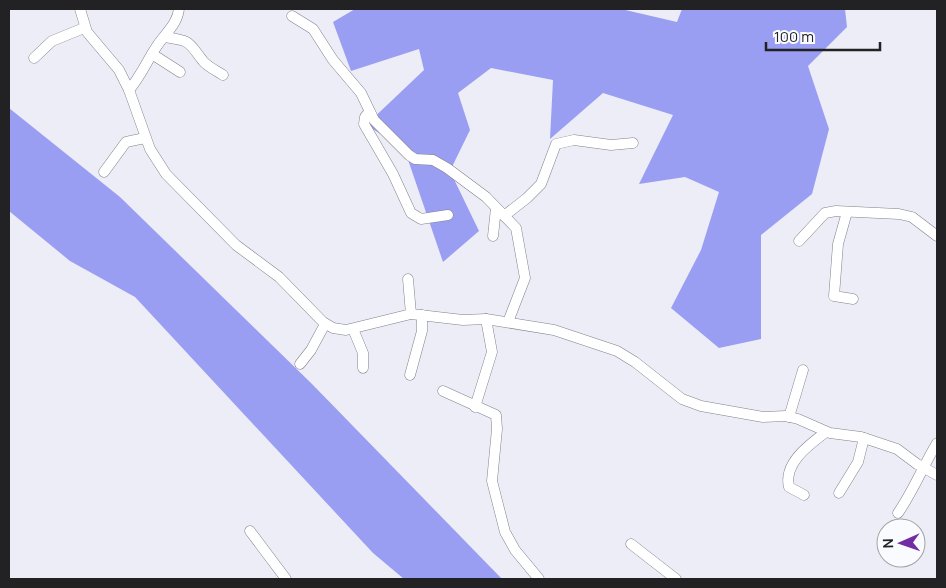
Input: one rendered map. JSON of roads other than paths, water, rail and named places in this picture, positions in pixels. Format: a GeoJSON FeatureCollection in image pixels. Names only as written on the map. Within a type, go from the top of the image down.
{"type":"FeatureCollection","features":[{"type":"Feature","properties":{"kind":"street"},"geometry":{"type":"LineString","coordinates":[[80,9],[84,28],[114,62],[129,90],[145,138],[166,174],[236,245],[279,277],[325,324],[340,330],[416,315],[463,320],[486,319],[578,336],[617,351],[635,362],[682,399],[701,406],[763,417],[790,417],[826,432],[864,438],[897,449],[937,475]]}},
{"type":"Feature","properties":{"kind":"street"},"geometry":{"type":"LineString","coordinates":[[129,90],[139,78],[152,54],[176,20],[179,9]]}},
{"type":"Feature","properties":{"kind":"street"},"geometry":{"type":"LineString","coordinates":[[292,16],[312,29],[327,52],[361,92],[374,120],[412,158],[427,158],[442,165],[471,184],[512,223],[518,234],[525,274],[522,291],[508,322]]}},
{"type":"Feature","properties":{"kind":"street"},"geometry":{"type":"LineString","coordinates":[[34,58],[52,41],[84,28]]}},
{"type":"Feature","properties":{"kind":"street"},"geometry":{"type":"LineString","coordinates":[[165,37],[189,42],[197,50],[202,61],[223,75]]}},
{"type":"Feature","properties":{"kind":"street"},"geometry":{"type":"LineString","coordinates":[[152,54],[180,72]]}},
{"type":"Feature","properties":{"kind":"street"},"geometry":{"type":"LineString","coordinates":[[370,112],[365,117],[364,124],[411,213],[421,219],[448,215]]}},
{"type":"Feature","properties":{"kind":"street"},"geometry":{"type":"LineString","coordinates":[[104,172],[126,142],[145,138]]}},
{"type":"Feature","properties":{"kind":"street"},"geometry":{"type":"LineString","coordinates":[[504,216],[541,184],[556,144],[574,140],[611,145],[633,143]]}},
{"type":"Feature","properties":{"kind":"street"},"geometry":{"type":"LineString","coordinates":[[493,236],[496,208]]}},
{"type":"Feature","properties":{"kind":"street"},"geometry":{"type":"LineString","coordinates":[[847,212],[838,244],[834,296],[853,299]]}},
{"type":"Feature","properties":{"kind":"street"},"geometry":{"type":"LineString","coordinates":[[798,241],[825,213],[847,212],[899,214],[912,217],[937,236]]}},
{"type":"Feature","properties":{"kind":"street"},"geometry":{"type":"LineString","coordinates":[[408,279],[416,315],[422,331],[410,375]]}},
{"type":"Feature","properties":{"kind":"street"},"geometry":{"type":"LineString","coordinates":[[475,407],[491,358],[492,346],[486,319]]}},
{"type":"Feature","properties":{"kind":"street"},"geometry":{"type":"LineString","coordinates":[[300,364],[311,350],[325,324]]}},
{"type":"Feature","properties":{"kind":"street"},"geometry":{"type":"LineString","coordinates":[[353,328],[362,353],[363,368]]}},
{"type":"Feature","properties":{"kind":"street"},"geometry":{"type":"LineString","coordinates":[[790,417],[803,370]]}},
{"type":"Feature","properties":{"kind":"street"},"geometry":{"type":"LineString","coordinates":[[443,391],[496,415],[492,481],[505,532],[515,550],[539,579]]}},
{"type":"Feature","properties":{"kind":"street"},"geometry":{"type":"LineString","coordinates":[[804,496],[789,486],[791,470],[803,450],[826,432]]}},
{"type":"Feature","properties":{"kind":"street"},"geometry":{"type":"LineString","coordinates":[[839,493],[856,466],[864,438]]}},
{"type":"Feature","properties":{"kind":"street"},"geometry":{"type":"LineString","coordinates":[[898,513],[914,489],[922,467],[937,442]]}},
{"type":"Feature","properties":{"kind":"street"},"geometry":{"type":"LineString","coordinates":[[250,531],[286,579]]}},
{"type":"Feature","properties":{"kind":"street"},"geometry":{"type":"LineString","coordinates":[[631,544],[676,579]]}}]}
